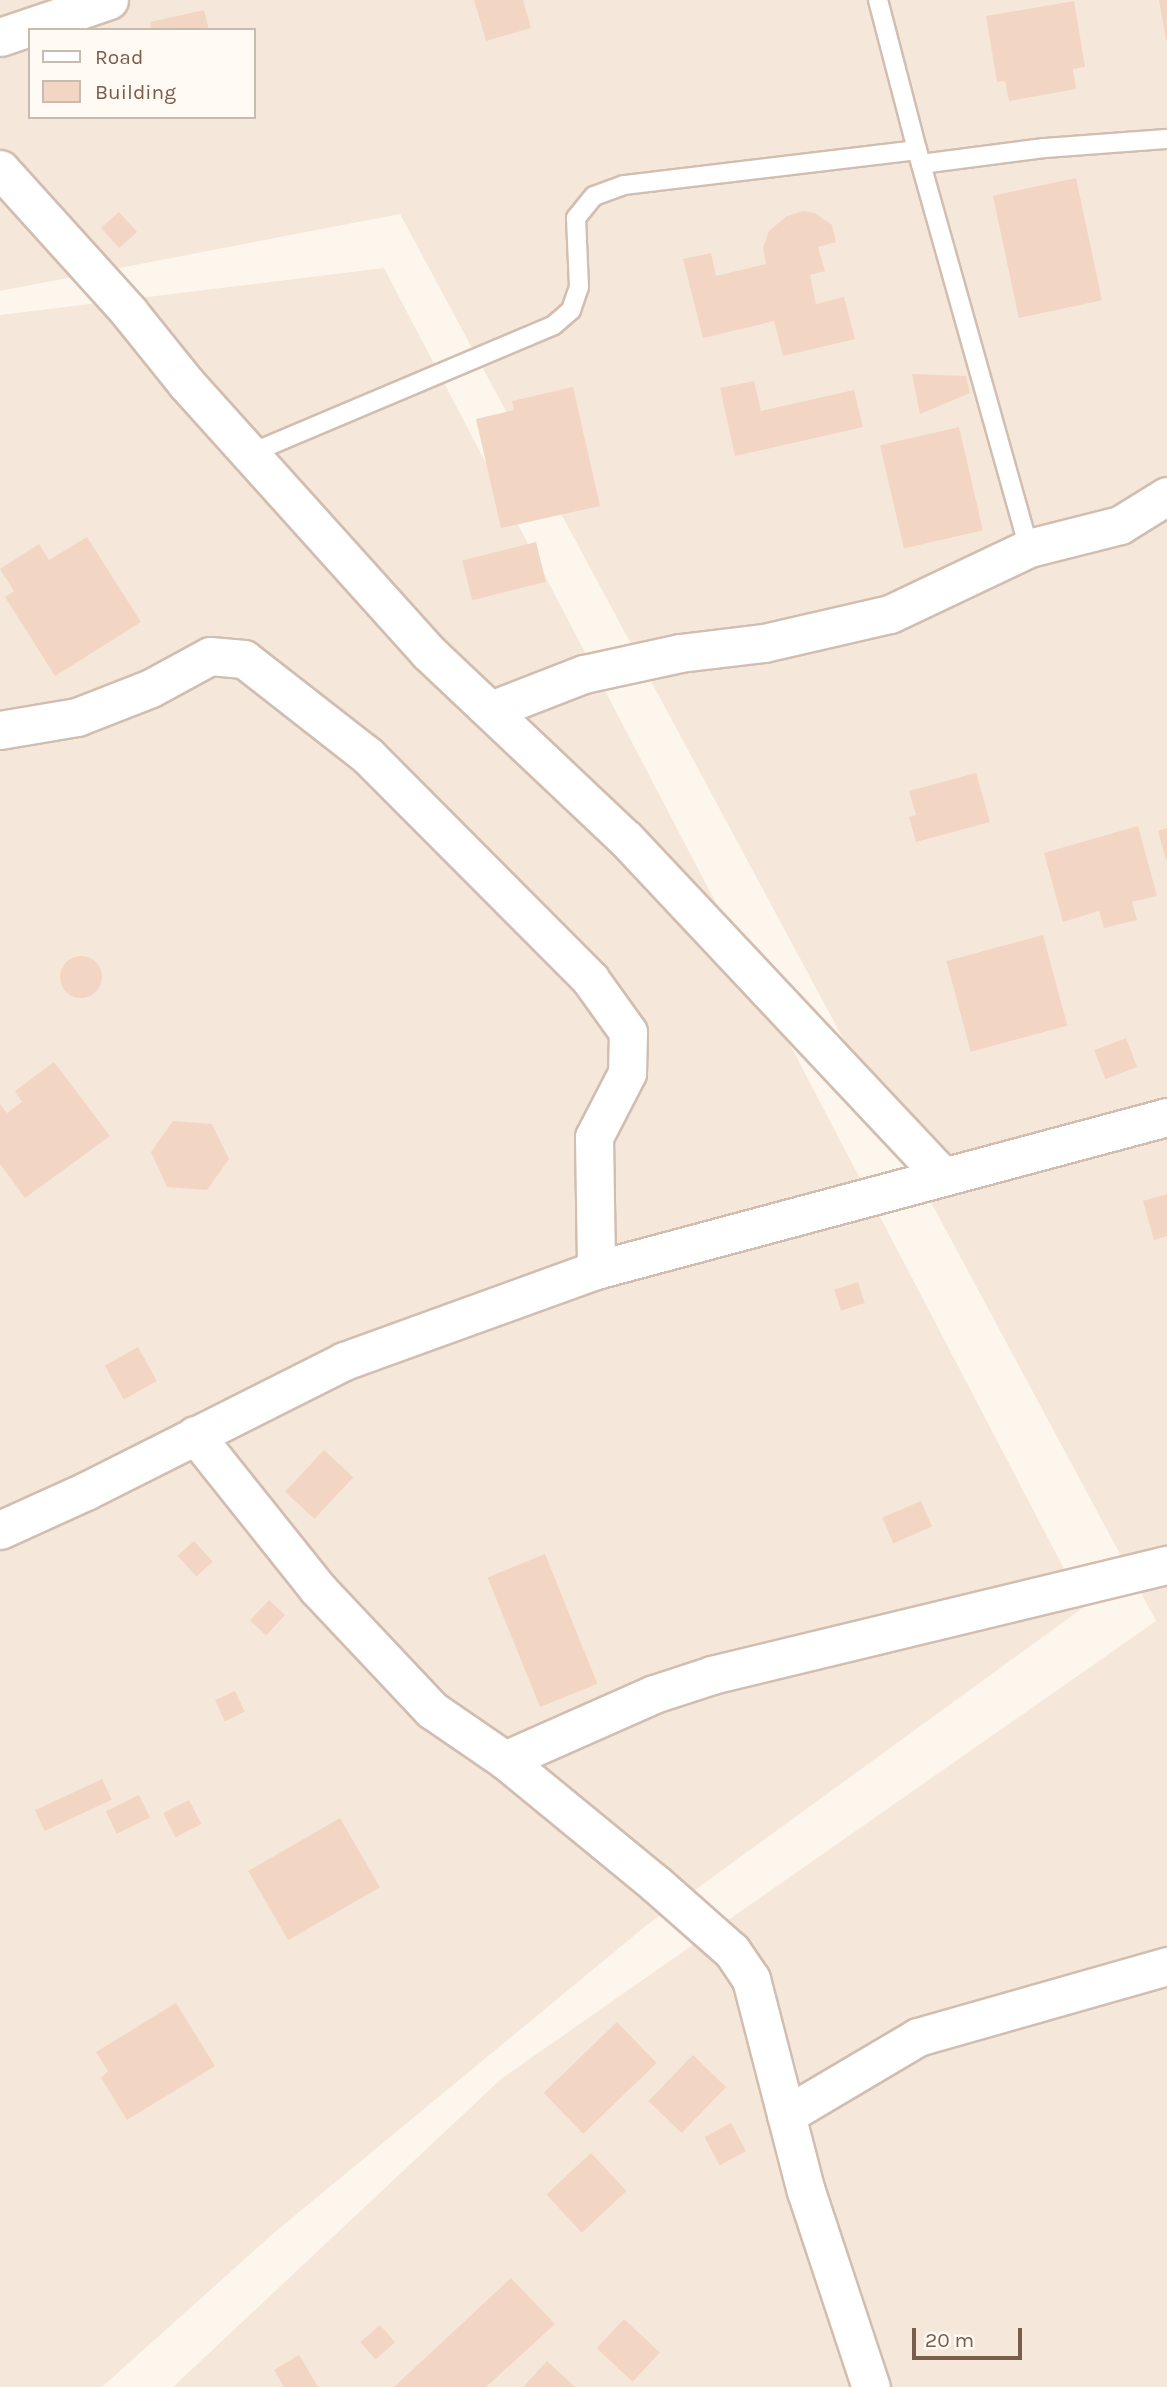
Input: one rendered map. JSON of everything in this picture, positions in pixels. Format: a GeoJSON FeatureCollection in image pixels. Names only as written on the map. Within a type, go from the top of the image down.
{"type":"FeatureCollection","features":[{"type":"Feature","properties":{"kind":"street"},"geometry":{"type":"LineString","coordinates":[[0,37],[109,0]]}},
{"type":"Feature","properties":{"kind":"street"},"geometry":{"type":"LineString","coordinates":[[0,169],[130,313],[186,383],[428,652],[626,839],[943,1177]]}},
{"type":"Feature","properties":{"kind":"street"},"geometry":{"type":"LineString","coordinates":[[491,710],[584,674],[680,653],[764,643],[890,614],[1029,548],[1119,525],[1167,496]]}},
{"type":"Feature","properties":{"kind":"street"},"geometry":{"type":"LineString","coordinates":[[0,730],[77,717],[151,688],[210,656],[244,659],[368,756],[590,979],[628,1032],[627,1073],[594,1137],[596,1270]]}},
{"type":"Feature","properties":{"kind":"street"},"geometry":{"type":"LineString","coordinates":[[0,1530],[86,1492],[344,1361],[596,1270],[1167,1117]]}},
{"type":"Feature","properties":{"kind":"street"},"geometry":{"type":"LineString","coordinates":[[195,1435],[317,1588],[432,1710],[505,1760],[656,1884],[732,1951],[751,1979],[806,2191],[871,2387]]}},
{"type":"Feature","properties":{"kind":"street"},"geometry":{"type":"LineString","coordinates":[[505,1760],[654,1694],[712,1675],[1167,1564]]}},
{"type":"Feature","properties":{"kind":"street"},"geometry":{"type":"LineString","coordinates":[[786,2115],[918,2038],[1167,1966]]}},
{"type":"Feature","properties":{"kind":"lane"},"geometry":{"type":"LineString","coordinates":[[878,0],[919,157],[1029,548]]}},
{"type":"Feature","properties":{"kind":"lane"},"geometry":{"type":"LineString","coordinates":[[249,454],[554,325],[570,310],[579,287],[576,218],[594,196],[624,185],[919,157],[1167,139]]}},
{"type":"Feature","properties":{"kind":"shaded area"},"geometry":{"type":"Polygon","coordinates":[[[0,0],[1167,0],[1167,2387],[173,2387],[501,2079],[1156,1621],[400,214],[0,291],[0,0]]]}},
{"type":"Feature","properties":{"kind":"shaded area"},"geometry":{"type":"Polygon","coordinates":[[[384,268],[1084,1607],[647,1925],[275,2232],[102,2387],[0,2387],[0,315],[384,268]]]}},
{"type":"Feature","properties":{"kind":"building"},"geometry":{"type":"Polygon","coordinates":[[[474,0],[523,0],[531,28],[486,41],[474,0]]]}},
{"type":"Feature","properties":{"kind":"building"},"geometry":{"type":"Polygon","coordinates":[[[1159,0],[1167,0],[1167,40],[1166,40],[1159,0]]]}},
{"type":"Feature","properties":{"kind":"building"},"geometry":{"type":"Polygon","coordinates":[[[1074,1],[1085,67],[1073,69],[1076,89],[1009,101],[1005,81],[997,82],[986,16],[1074,1]]]}},
{"type":"Feature","properties":{"kind":"building"},"geometry":{"type":"Polygon","coordinates":[[[204,10],[208,28],[151,28],[150,22],[204,10]]]}},
{"type":"Feature","properties":{"kind":"building"},"geometry":{"type":"Polygon","coordinates":[[[1076,178],[1102,300],[1019,318],[993,196],[1076,178]]]}},
{"type":"Feature","properties":{"kind":"building"},"geometry":{"type":"Polygon","coordinates":[[[803,211],[815,213],[832,225],[836,242],[818,247],[825,271],[810,275],[816,304],[844,297],[855,339],[783,356],[774,321],[703,338],[683,259],[711,253],[716,276],[766,264],[763,248],[769,231],[787,216],[803,211]]]}},
{"type":"Feature","properties":{"kind":"building"},"geometry":{"type":"Polygon","coordinates":[[[119,212],[137,232],[119,248],[101,228],[119,212]]]}},
{"type":"Feature","properties":{"kind":"building"},"geometry":{"type":"Polygon","coordinates":[[[912,374],[966,376],[970,393],[920,414],[912,374]]]}},
{"type":"Feature","properties":{"kind":"building"},"geometry":{"type":"Polygon","coordinates":[[[754,381],[761,411],[854,390],[863,427],[735,456],[720,388],[754,381]]]}},
{"type":"Feature","properties":{"kind":"building"},"geometry":{"type":"Polygon","coordinates":[[[573,387],[600,506],[501,528],[476,419],[514,410],[512,401],[573,387]]]}},
{"type":"Feature","properties":{"kind":"building"},"geometry":{"type":"Polygon","coordinates":[[[959,427],[983,530],[904,549],[880,445],[959,427]]]}},
{"type":"Feature","properties":{"kind":"building"},"geometry":{"type":"Polygon","coordinates":[[[87,537],[141,622],[55,676],[5,597],[14,591],[0,569],[39,544],[49,560],[87,537]]]}},
{"type":"Feature","properties":{"kind":"building"},"geometry":{"type":"Polygon","coordinates":[[[536,542],[546,582],[472,600],[462,560],[536,542]]]}},
{"type":"Feature","properties":{"kind":"building"},"geometry":{"type":"Polygon","coordinates":[[[976,773],[990,822],[916,842],[909,817],[916,815],[909,791],[976,773]]]}},
{"type":"Feature","properties":{"kind":"building"},"geometry":{"type":"Polygon","coordinates":[[[1138,826],[1157,896],[1132,902],[1137,920],[1104,928],[1099,911],[1063,922],[1044,853],[1138,826]]]}},
{"type":"Feature","properties":{"kind":"building"},"geometry":{"type":"Polygon","coordinates":[[[1167,828],[1167,859],[1166,860],[1158,831],[1167,828]]]}},
{"type":"Feature","properties":{"kind":"building"},"geometry":{"type":"Polygon","coordinates":[[[1043,935],[1067,1026],[971,1052],[946,961],[1043,935]]]}},
{"type":"Feature","properties":{"kind":"building"},"geometry":{"type":"Polygon","coordinates":[[[81,956],[96,962],[102,977],[96,992],[81,998],[66,992],[60,977],[66,962],[81,956]]]}},
{"type":"Feature","properties":{"kind":"building"},"geometry":{"type":"Polygon","coordinates":[[[1126,1038],[1137,1067],[1105,1079],[1094,1050],[1126,1038]]]}},
{"type":"Feature","properties":{"kind":"building"},"geometry":{"type":"Polygon","coordinates":[[[54,1062],[110,1136],[25,1198],[0,1164],[0,1104],[7,1113],[22,1102],[15,1091],[54,1062]]]}},
{"type":"Feature","properties":{"kind":"building"},"geometry":{"type":"Polygon","coordinates":[[[173,1121],[212,1124],[229,1159],[207,1190],[167,1187],[151,1152],[173,1121]]]}},
{"type":"Feature","properties":{"kind":"building"},"geometry":{"type":"Polygon","coordinates":[[[1167,1194],[1167,1236],[1154,1240],[1143,1201],[1167,1194]]]}},
{"type":"Feature","properties":{"kind":"building"},"geometry":{"type":"Polygon","coordinates":[[[858,1282],[865,1303],[841,1311],[834,1290],[858,1282]]]}},
{"type":"Feature","properties":{"kind":"building"},"geometry":{"type":"Polygon","coordinates":[[[138,1347],[157,1381],[124,1400],[105,1365],[138,1347]]]}},
{"type":"Feature","properties":{"kind":"building"},"geometry":{"type":"Polygon","coordinates":[[[324,1450],[353,1477],[314,1519],[285,1492],[324,1450]]]}},
{"type":"Feature","properties":{"kind":"building"},"geometry":{"type":"Polygon","coordinates":[[[921,1501],[932,1527],[893,1543],[882,1517],[921,1501]]]}},
{"type":"Feature","properties":{"kind":"building"},"geometry":{"type":"Polygon","coordinates":[[[194,1541],[213,1562],[196,1577],[178,1556],[194,1541]]]}},
{"type":"Feature","properties":{"kind":"building"},"geometry":{"type":"Polygon","coordinates":[[[545,1554],[597,1684],[540,1707],[488,1577],[545,1554]]]}},
{"type":"Feature","properties":{"kind":"building"},"geometry":{"type":"Polygon","coordinates":[[[269,1600],[285,1615],[266,1635],[250,1620],[269,1600]]]}},
{"type":"Feature","properties":{"kind":"building"},"geometry":{"type":"Polygon","coordinates":[[[235,1691],[245,1712],[225,1721],[215,1700],[235,1691]]]}},
{"type":"Feature","properties":{"kind":"building"},"geometry":{"type":"Polygon","coordinates":[[[102,1779],[112,1800],[45,1831],[35,1810],[102,1779]]]}},
{"type":"Feature","properties":{"kind":"building"},"geometry":{"type":"Polygon","coordinates":[[[139,1795],[150,1817],[117,1834],[106,1811],[139,1795]]]}},
{"type":"Feature","properties":{"kind":"building"},"geometry":{"type":"Polygon","coordinates":[[[189,1800],[201,1824],[175,1837],[163,1813],[189,1800]]]}},
{"type":"Feature","properties":{"kind":"building"},"geometry":{"type":"Polygon","coordinates":[[[340,1818],[380,1887],[288,1940],[248,1871],[340,1818]]]}},
{"type":"Feature","properties":{"kind":"building"},"geometry":{"type":"Polygon","coordinates":[[[176,2003],[215,2066],[127,2120],[101,2078],[108,2071],[96,2052],[176,2003]]]}},
{"type":"Feature","properties":{"kind":"building"},"geometry":{"type":"Polygon","coordinates":[[[617,2022],[657,2063],[583,2134],[544,2093],[617,2022]]]}},
{"type":"Feature","properties":{"kind":"building"},"geometry":{"type":"Polygon","coordinates":[[[693,2055],[726,2087],[682,2133],[649,2101],[693,2055]]]}},
{"type":"Feature","properties":{"kind":"building"},"geometry":{"type":"Polygon","coordinates":[[[731,2123],[746,2151],[720,2165],[705,2137],[731,2123]]]}},
{"type":"Feature","properties":{"kind":"building"},"geometry":{"type":"Polygon","coordinates":[[[591,2153],[626,2191],[582,2233],[546,2195],[591,2153]]]}},
{"type":"Feature","properties":{"kind":"building"},"geometry":{"type":"Polygon","coordinates":[[[511,2278],[555,2324],[486,2387],[394,2387],[511,2278]]]}},
{"type":"Feature","properties":{"kind":"building"},"geometry":{"type":"Polygon","coordinates":[[[624,2319],[660,2352],[633,2382],[597,2348],[624,2319]]]}},
{"type":"Feature","properties":{"kind":"building"},"geometry":{"type":"Polygon","coordinates":[[[380,2325],[395,2342],[375,2359],[360,2342],[380,2325]]]}},
{"type":"Feature","properties":{"kind":"building"},"geometry":{"type":"Polygon","coordinates":[[[299,2355],[318,2387],[284,2387],[274,2370],[299,2355]]]}},
{"type":"Feature","properties":{"kind":"building"},"geometry":{"type":"Polygon","coordinates":[[[547,2361],[575,2387],[523,2387],[547,2361]]]}}]}
